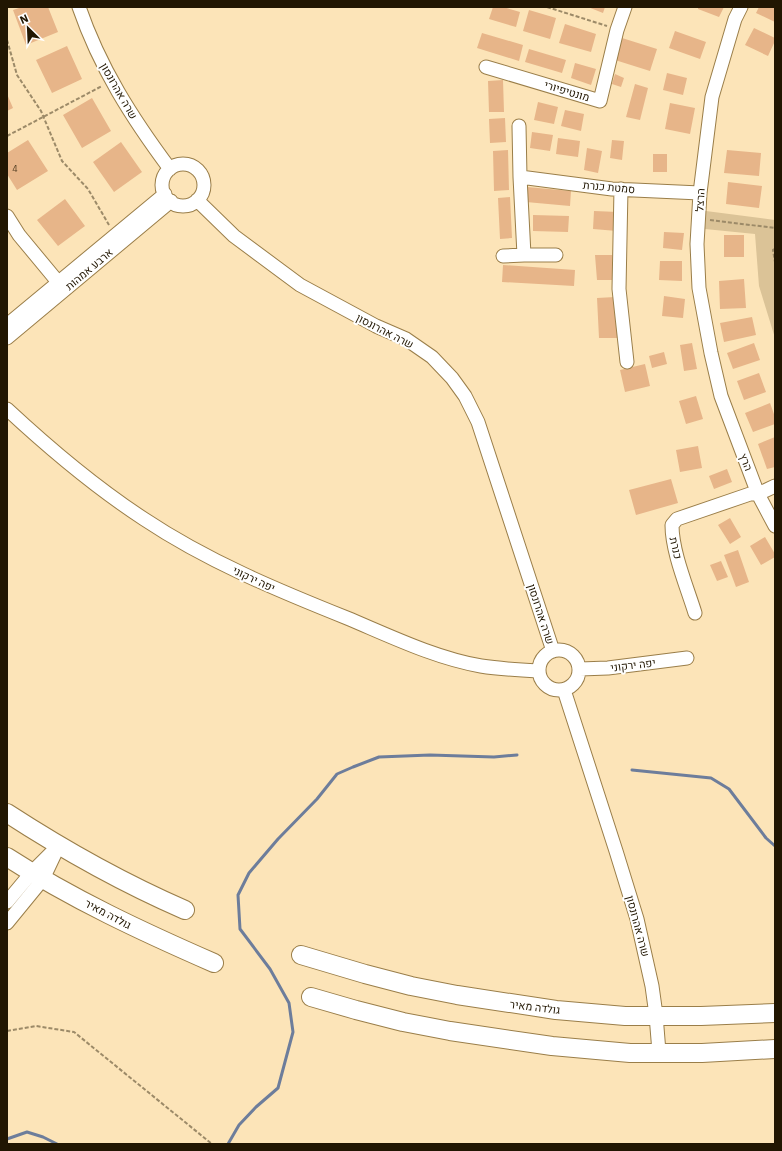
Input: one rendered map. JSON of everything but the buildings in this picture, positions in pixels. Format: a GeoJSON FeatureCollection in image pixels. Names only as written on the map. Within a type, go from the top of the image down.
{"type":"FeatureCollection","features":[{"type":"Feature","properties":{"kind":"main road"},"geometry":{"type":"LineString","coordinates":[[7,813],[59,845],[130,885],[185,910]]}},
{"type":"Feature","properties":{"kind":"main road","name":"גולדה מאיר"},"geometry":{"type":"LineString","coordinates":[[7,857],[114,917],[146,933],[214,962]]}},
{"type":"Feature","properties":{"kind":"main road","name":"גולדה מאיר"},"geometry":{"type":"LineString","coordinates":[[301,955],[411,986],[464,996],[556,1010],[626,1016],[701,1016],[775,1012]]}},
{"type":"Feature","properties":{"kind":"main road"},"geometry":{"type":"LineString","coordinates":[[311,997],[403,1022],[496,1039],[552,1046],[630,1053],[702,1053],[775,1049]]}},
{"type":"Feature","properties":{"kind":"street","name":"שרה אהרונסון"},"geometry":{"type":"LineString","coordinates":[[79,7],[100,59],[112,81],[144,133],[170,169]]}},
{"type":"Feature","properties":{"kind":"street","name":"מונטיפיורי"},"geometry":{"type":"LineString","coordinates":[[486,67],[600,101],[617,30],[625,7]]}},
{"type":"Feature","properties":{"kind":"street","name":"הרצל"},"geometry":{"type":"LineString","coordinates":[[721,396],[698,288],[698,219],[712,97],[734,19],[741,7]]}},
{"type":"Feature","properties":{"kind":"street"},"geometry":{"type":"LineString","coordinates":[[519,126],[524,255]]}},
{"type":"Feature","properties":{"kind":"street"},"geometry":{"type":"LineString","coordinates":[[183,164],[191,165],[198,170],[203,176],[204,184],[203,192],[198,200],[192,204],[184,206],[176,204],[168,197],[162,185],[164,177],[170,169],[183,164]]}},
{"type":"Feature","properties":{"kind":"street","name":"סמטת כנרת"},"geometry":{"type":"LineString","coordinates":[[520,177],[621,189],[700,193]]}},
{"type":"Feature","properties":{"kind":"street"},"geometry":{"type":"LineString","coordinates":[[621,189],[619,289],[627,362]]}},
{"type":"Feature","properties":{"kind":"street","name":"ארבע אמהות"},"geometry":{"type":"LineString","coordinates":[[7,325],[115,235],[168,197]]}},
{"type":"Feature","properties":{"kind":"street","name":"ארבע אמהות"},"geometry":{"type":"LineString","coordinates":[[7,338],[168,197]]}},
{"type":"Feature","properties":{"kind":"street","name":"שרה אהרונסון"},"geometry":{"type":"LineString","coordinates":[[198,200],[234,236],[300,285],[370,323],[406,339],[432,357],[452,378],[465,396],[478,422],[553,651]]}},
{"type":"Feature","properties":{"kind":"street"},"geometry":{"type":"LineString","coordinates":[[7,216],[19,235],[58,282]]}},
{"type":"Feature","properties":{"kind":"street"},"geometry":{"type":"LineString","coordinates":[[503,256],[556,255]]}},
{"type":"Feature","properties":{"kind":"street","name":"הרץ"},"geometry":{"type":"LineString","coordinates":[[721,396],[758,494],[775,526]]}},
{"type":"Feature","properties":{"kind":"street","name":"יפה ירקוני"},"geometry":{"type":"LineString","coordinates":[[7,409],[89,480],[143,519],[212,559],[259,582],[440,655],[480,666],[538,671]]}},
{"type":"Feature","properties":{"kind":"street"},"geometry":{"type":"LineString","coordinates":[[758,494],[775,486]]}},
{"type":"Feature","properties":{"kind":"street","name":"כנרת"},"geometry":{"type":"LineString","coordinates":[[695,613],[680,566],[672,532],[672,525],[677,519],[712,506],[750,494],[758,494]]}},
{"type":"Feature","properties":{"kind":"street"},"geometry":{"type":"LineString","coordinates":[[558,650],[566,651],[573,655],[578,662],[580,669],[578,678],[574,684],[560,691],[551,690],[544,685],[540,679],[538,671],[539,663],[544,656],[558,650]]}},
{"type":"Feature","properties":{"kind":"street","name":"יפה ירקוני"},"geometry":{"type":"LineString","coordinates":[[580,669],[608,668],[687,658]]}},
{"type":"Feature","properties":{"kind":"street","name":"שרה אהרונסון"},"geometry":{"type":"LineString","coordinates":[[564,690],[637,919],[652,986],[659,1052]]}},
{"type":"Feature","properties":{"kind":"street"},"geometry":{"type":"LineString","coordinates":[[7,923],[59,845]]}},
{"type":"Feature","properties":{"kind":"street"},"geometry":{"type":"LineString","coordinates":[[7,902],[38,875]]}},
{"type":"Feature","properties":{"kind":"path"},"geometry":{"type":"LineString","coordinates":[[547,7],[617,30]]}},
{"type":"Feature","properties":{"kind":"path"},"geometry":{"type":"LineString","coordinates":[[7,40],[17,75],[44,116],[62,161],[88,189],[115,235]]}},
{"type":"Feature","properties":{"kind":"path"},"geometry":{"type":"LineString","coordinates":[[7,136],[112,81]]}},
{"type":"Feature","properties":{"kind":"path"},"geometry":{"type":"LineString","coordinates":[[698,219],[775,228]]}},
{"type":"Feature","properties":{"kind":"path"},"geometry":{"type":"LineString","coordinates":[[775,249],[773,250],[775,262]]}},
{"type":"Feature","properties":{"kind":"path"},"geometry":{"type":"LineString","coordinates":[[7,1031],[36,1026],[74,1032],[212,1144]]}},
{"type":"Feature","properties":{"kind":"path"},"geometry":{"type":"LineString","coordinates":[[364,1144],[372,1144]]}},
{"type":"Feature","properties":{"kind":"shaded area"},"geometry":{"type":"Polygon","coordinates":[[[706,211],[775,220],[775,338],[759,286],[755,234],[705,229],[706,211]]]}},
{"type":"Feature","properties":{"kind":"waterway"},"geometry":{"type":"LineString","coordinates":[[228,1144],[239,1125],[256,1107],[278,1088],[293,1032],[289,1003],[270,969],[240,929],[238,895],[249,873],[278,839],[317,799],[337,774],[379,757],[430,755],[494,757],[517,755]]}},
{"type":"Feature","properties":{"kind":"waterway"},"geometry":{"type":"LineString","coordinates":[[632,770],[711,778],[729,789],[766,838],[775,846]]}},
{"type":"Feature","properties":{"kind":"waterway"},"geometry":{"type":"LineString","coordinates":[[7,1139],[27,1132],[43,1137],[57,1144]]}}]}
